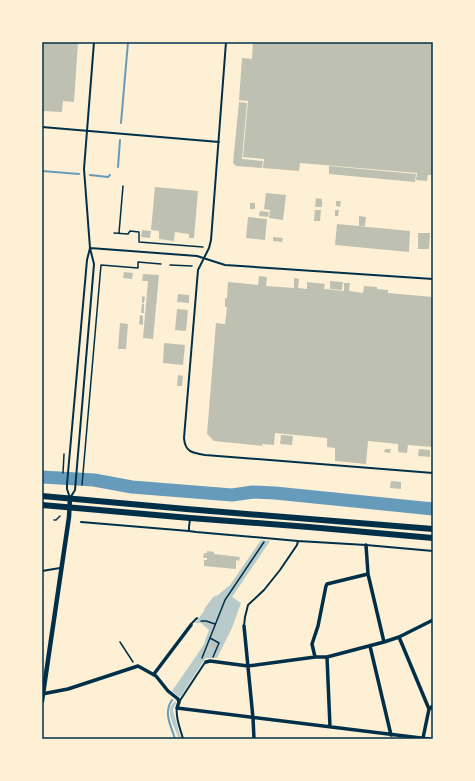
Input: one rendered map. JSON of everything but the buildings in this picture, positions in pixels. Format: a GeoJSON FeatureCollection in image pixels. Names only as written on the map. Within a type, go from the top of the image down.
{"type":"FeatureCollection","features":[{"type":"Feature","properties":{"kind":"highway"},"geometry":{"type":"LineString","coordinates":[[42,496],[433,529]]}},
{"type":"Feature","properties":{"kind":"highway"},"geometry":{"type":"LineString","coordinates":[[42,505],[433,538]]}},
{"type":"Feature","properties":{"kind":"street"},"geometry":{"type":"LineString","coordinates":[[42,701],[70,508],[70,498]]}},
{"type":"Feature","properties":{"kind":"street"},"geometry":{"type":"LineString","coordinates":[[366,545],[368,574],[384,642]]}},
{"type":"Feature","properties":{"kind":"street"},"geometry":{"type":"LineString","coordinates":[[316,658],[312,647],[313,640],[318,626],[327,584],[368,574]]}},
{"type":"Feature","properties":{"kind":"street"},"geometry":{"type":"LineString","coordinates":[[206,662],[211,661],[248,666],[327,657],[399,637],[433,620]]}},
{"type":"Feature","properties":{"kind":"street"},"geometry":{"type":"LineString","coordinates":[[154,674],[192,624]]}},
{"type":"Feature","properties":{"kind":"street"},"geometry":{"type":"LineString","coordinates":[[244,626],[254,739]]}},
{"type":"Feature","properties":{"kind":"street"},"geometry":{"type":"LineString","coordinates":[[399,637],[429,709],[424,738]]}},
{"type":"Feature","properties":{"kind":"street"},"geometry":{"type":"LineString","coordinates":[[370,646],[391,734]]}},
{"type":"Feature","properties":{"kind":"street"},"geometry":{"type":"LineString","coordinates":[[327,657],[330,727]]}},
{"type":"Feature","properties":{"kind":"street"},"geometry":{"type":"LineString","coordinates":[[42,694],[68,689],[138,666],[154,674],[170,693],[178,699],[179,702],[177,708],[391,734],[405,738],[429,739]]}},
{"type":"Feature","properties":{"kind":"street"},"geometry":{"type":"LineString","coordinates":[[429,709],[433,706]]}},
{"type":"Feature","properties":{"kind":"lane"},"geometry":{"type":"LineString","coordinates":[[70,498],[75,490],[76,484],[94,264],[90,248],[84,160],[94,42]]}},
{"type":"Feature","properties":{"kind":"lane"},"geometry":{"type":"LineString","coordinates":[[226,42],[210,240],[209,248],[198,270],[184,444],[196,454],[433,473]]}},
{"type":"Feature","properties":{"kind":"lane"},"geometry":{"type":"LineString","coordinates":[[42,127],[218,142]]}},
{"type":"Feature","properties":{"kind":"lane"},"geometry":{"type":"LineString","coordinates":[[90,248],[197,256],[225,265],[433,278]]}},
{"type":"Feature","properties":{"kind":"lane"},"geometry":{"type":"LineString","coordinates":[[70,498],[67,484],[87,260],[90,248]]}},
{"type":"Feature","properties":{"kind":"lane"},"geometry":{"type":"LineString","coordinates":[[189,531],[190,518]]}},
{"type":"Feature","properties":{"kind":"lane"},"geometry":{"type":"LineString","coordinates":[[81,522],[298,542],[366,545],[433,551]]}},
{"type":"Feature","properties":{"kind":"lane"},"geometry":{"type":"LineString","coordinates":[[244,626],[248,605],[264,590],[276,575],[298,542]]}},
{"type":"Feature","properties":{"kind":"lane"},"geometry":{"type":"LineString","coordinates":[[42,571],[61,568]]}},
{"type":"Feature","properties":{"kind":"lane"},"geometry":{"type":"LineString","coordinates":[[192,624],[197,618]]}},
{"type":"Feature","properties":{"kind":"lane"},"geometry":{"type":"LineString","coordinates":[[179,702],[206,662]]}},
{"type":"Feature","properties":{"kind":"lane"},"geometry":{"type":"LineString","coordinates":[[177,708],[177,716],[184,739]]}},
{"type":"Feature","properties":{"kind":"path"},"geometry":{"type":"LineString","coordinates":[[119,233],[123,186]]}},
{"type":"Feature","properties":{"kind":"path"},"geometry":{"type":"LineString","coordinates":[[114,233],[128,234],[130,231],[140,232],[138,242],[203,247]]}},
{"type":"Feature","properties":{"kind":"path"},"geometry":{"type":"LineString","coordinates":[[82,485],[101,264],[138,268],[138,262],[161,264]]}},
{"type":"Feature","properties":{"kind":"path"},"geometry":{"type":"LineString","coordinates":[[170,265],[192,266]]}},
{"type":"Feature","properties":{"kind":"path"},"geometry":{"type":"LineString","coordinates":[[63,464],[64,454]]}},
{"type":"Feature","properties":{"kind":"path"},"geometry":{"type":"LineString","coordinates":[[54,520],[60,516]]}},
{"type":"Feature","properties":{"kind":"path"},"geometry":{"type":"LineString","coordinates":[[199,663],[225,600],[265,541]]}},
{"type":"Feature","properties":{"kind":"path"},"geometry":{"type":"LineString","coordinates":[[192,624],[206,621],[215,624]]}},
{"type":"Feature","properties":{"kind":"path"},"geometry":{"type":"LineString","coordinates":[[210,638],[219,643],[211,661]]}},
{"type":"Feature","properties":{"kind":"path"},"geometry":{"type":"LineString","coordinates":[[120,642],[137,666]]}},
{"type":"Feature","properties":{"kind":"shaded area"},"geometry":{"type":"Polygon","coordinates":[[[261,540],[270,541],[232,597],[241,603],[232,628],[217,658],[205,659],[179,697],[172,691],[203,646],[209,630],[201,623],[195,623],[213,597],[218,595],[230,585],[261,540]]]}},
{"type":"Feature","properties":{"kind":"shaded area"},"geometry":{"type":"Polygon","coordinates":[[[175,701],[176,703],[173,711],[181,739],[179,739],[170,713],[170,707],[175,701]]]}},
{"type":"Feature","properties":{"kind":"waterway"},"geometry":{"type":"LineString","coordinates":[[121,123],[128,42]]}},
{"type":"Feature","properties":{"kind":"waterway"},"geometry":{"type":"LineString","coordinates":[[118,167],[120,140]]}},
{"type":"Feature","properties":{"kind":"waterway"},"geometry":{"type":"LineString","coordinates":[[42,171],[79,174]]}},
{"type":"Feature","properties":{"kind":"waterway"},"geometry":{"type":"LineString","coordinates":[[90,175],[108,177],[110,175]]}},
{"type":"Feature","properties":{"kind":"waterway"},"geometry":{"type":"LineString","coordinates":[[42,477],[94,480],[132,487],[232,495],[253,492],[275,493],[433,509]]}},
{"type":"Feature","properties":{"kind":"waterway"},"geometry":{"type":"LineString","coordinates":[[172,700],[169,705],[168,714],[175,739]]}}]}
